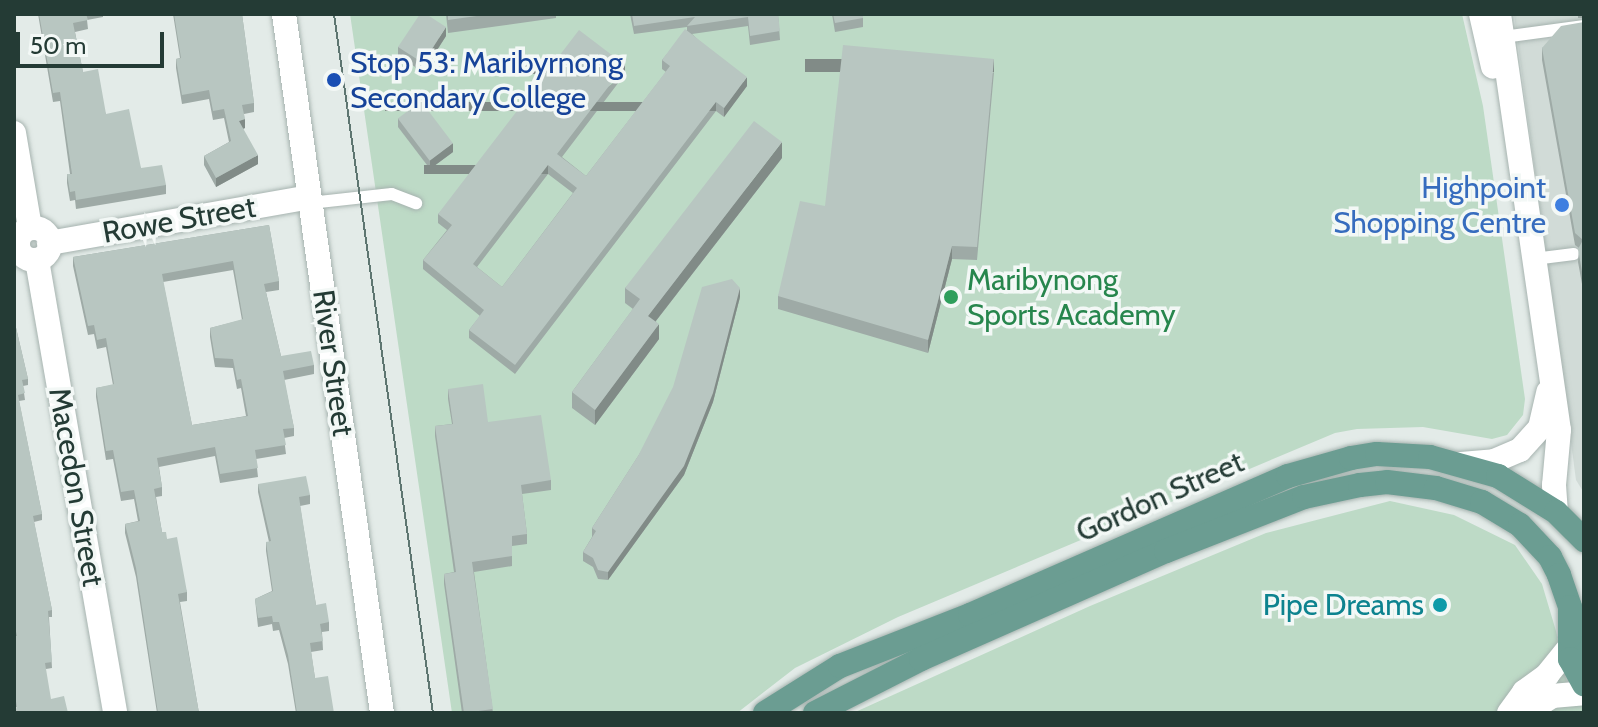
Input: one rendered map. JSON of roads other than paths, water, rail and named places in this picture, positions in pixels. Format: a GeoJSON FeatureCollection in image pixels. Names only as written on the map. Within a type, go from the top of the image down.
{"type":"FeatureCollection","features":[{"type":"Feature","properties":{"kind":"main road","name":"Gordon Street"},"geometry":{"type":"LineString","coordinates":[[765,713],[840,666],[970,615],[1308,469],[1377,454],[1430,457],[1498,476],[1556,512],[1584,540]]}},
{"type":"Feature","properties":{"kind":"main road","name":"Gordon Street"},"geometry":{"type":"LineString","coordinates":[[815,713],[921,659],[1166,551],[1304,497],[1387,482],[1436,488],[1482,502],[1520,525],[1550,557],[1559,575],[1570,607],[1569,642],[1574,670],[1584,684]]}},
{"type":"Feature","properties":{"kind":"main road"},"geometry":{"type":"LineString","coordinates":[[1569,642],[1584,607]]}},
{"type":"Feature","properties":{"kind":"street","name":"River Street"},"geometry":{"type":"LineString","coordinates":[[284,14],[382,713]]}},
{"type":"Feature","properties":{"kind":"street"},"geometry":{"type":"LineString","coordinates":[[1481,14],[1495,75],[1512,118]]}},
{"type":"Feature","properties":{"kind":"street"},"geometry":{"type":"LineString","coordinates":[[1501,26],[1559,430],[1554,485],[1556,512]]}},
{"type":"Feature","properties":{"kind":"street","name":"Macedon Street"},"geometry":{"type":"LineString","coordinates":[[14,133],[30,246],[115,713]]}},
{"type":"Feature","properties":{"kind":"street","name":"Rowe Street"},"geometry":{"type":"LineString","coordinates":[[30,246],[310,200]]}},
{"type":"Feature","properties":{"kind":"street"},"geometry":{"type":"LineString","coordinates":[[1461,464],[1507,458],[1532,440],[1545,414],[1550,378]]}},
{"type":"Feature","properties":{"kind":"street"},"geometry":{"type":"LineString","coordinates":[[1509,713],[1524,692],[1547,675],[1569,642]]}},
{"type":"Feature","properties":{"kind":"street"},"geometry":{"type":"LineString","coordinates":[[1526,713],[1552,696],[1584,693]]}},
{"type":"Feature","properties":{"kind":"lane"},"geometry":{"type":"LineString","coordinates":[[1501,26],[1548,31],[1584,26]]}},
{"type":"Feature","properties":{"kind":"lane"},"geometry":{"type":"LineString","coordinates":[[310,200],[392,194],[416,203]]}},
{"type":"Feature","properties":{"kind":"lane"},"geometry":{"type":"LineString","coordinates":[[1534,259],[1574,254]]}},
{"type":"Feature","properties":{"kind":"tram line"},"geometry":{"type":"LineString","coordinates":[[334,14],[433,713]]}},
{"type":"Feature","properties":{"kind":"place","name":"Stop 53: Maribyrnong Secondary College"},"geometry":{"type":"Point","coordinates":[334,80]}},
{"type":"Feature","properties":{"kind":"place","name":"Highpoint Shopping Centre"},"geometry":{"type":"Point","coordinates":[1562,205]}},
{"type":"Feature","properties":{"kind":"place","name":"Maribynong Sports Academy"},"geometry":{"type":"Point","coordinates":[951,297]}},
{"type":"Feature","properties":{"kind":"place","name":"Pipe Dreams"},"geometry":{"type":"Point","coordinates":[1440,605]}}]}
